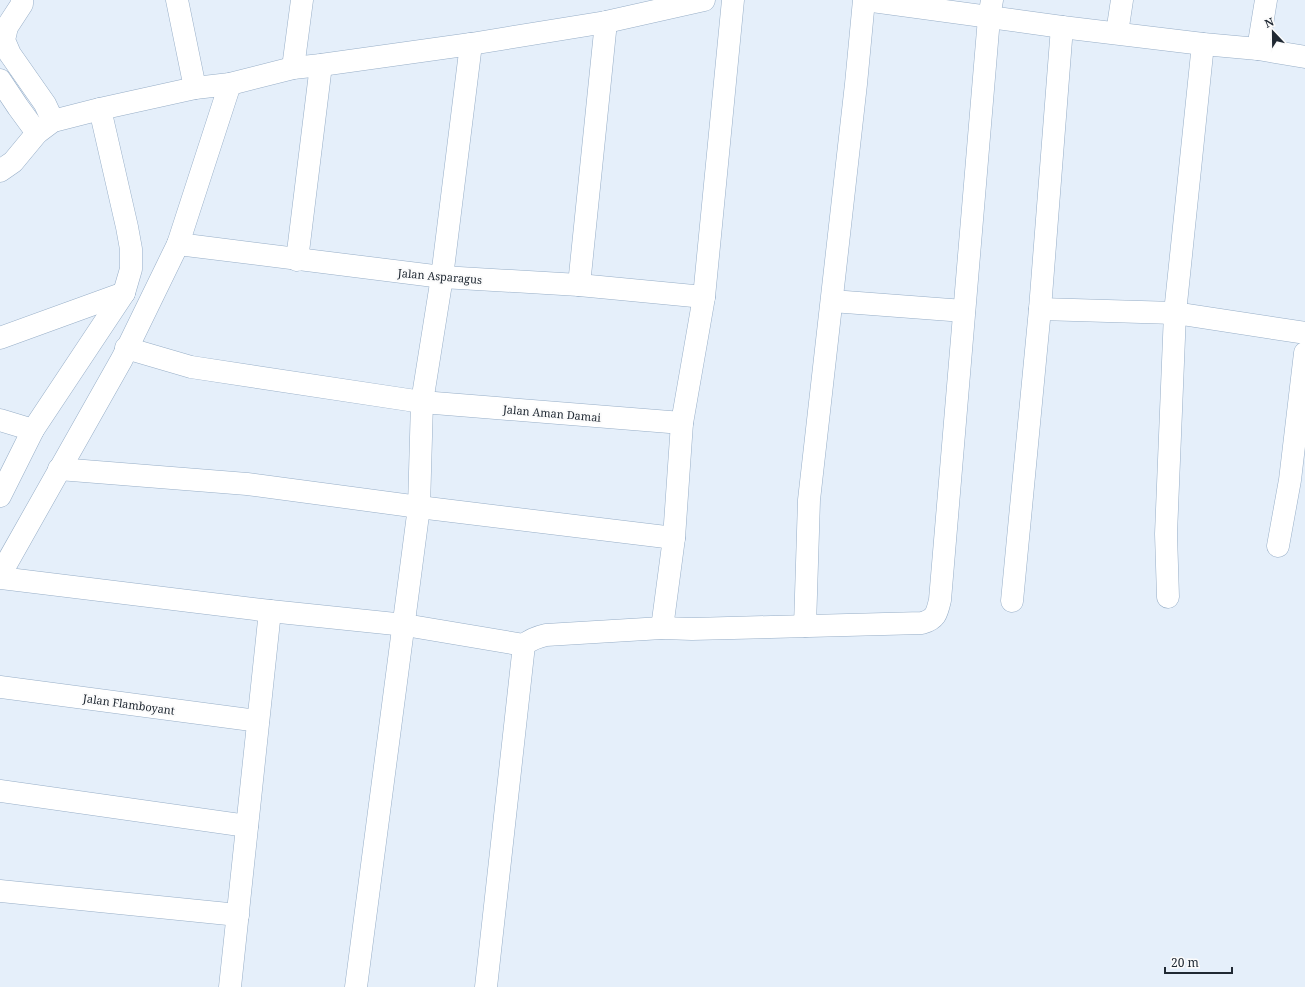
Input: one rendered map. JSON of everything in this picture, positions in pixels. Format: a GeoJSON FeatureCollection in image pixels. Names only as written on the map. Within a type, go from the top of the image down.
{"type":"FeatureCollection","features":[{"type":"Feature","properties":{"kind":"street"},"geometry":{"type":"LineString","coordinates":[[177,0],[195,88]]}},
{"type":"Feature","properties":{"kind":"street"},"geometry":{"type":"LineString","coordinates":[[293,68],[302,0]]}},
{"type":"Feature","properties":{"kind":"street"},"geometry":{"type":"LineString","coordinates":[[0,171],[13,162],[45,127],[100,109],[195,88],[230,84],[293,68],[471,44],[606,22],[704,0]]}},
{"type":"Feature","properties":{"kind":"street"},"geometry":{"type":"LineString","coordinates":[[662,628],[674,538],[682,423],[704,297],[733,0]]}},
{"type":"Feature","properties":{"kind":"street"},"geometry":{"type":"LineString","coordinates":[[805,626],[809,500],[865,0],[990,9],[1062,27],[1258,49],[1305,57]]}},
{"type":"Feature","properties":{"kind":"street"},"geometry":{"type":"LineString","coordinates":[[1117,33],[1122,0]]}},
{"type":"Feature","properties":{"kind":"street"},"geometry":{"type":"LineString","coordinates":[[1258,49],[1266,0]]}},
{"type":"Feature","properties":{"kind":"street"},"geometry":{"type":"LineString","coordinates":[[26,1],[7,27],[4,40],[10,54],[45,104],[45,127]]}},
{"type":"Feature","properties":{"kind":"street"},"geometry":{"type":"LineString","coordinates":[[230,84],[178,244],[126,348],[122,359],[59,469],[0,577],[270,611],[404,625],[524,645],[532,639],[546,635],[662,628],[692,629],[922,623],[928,622],[937,614],[940,600],[990,9]]}},
{"type":"Feature","properties":{"kind":"street"},"geometry":{"type":"LineString","coordinates":[[579,285],[606,22]]}},
{"type":"Feature","properties":{"kind":"street"},"geometry":{"type":"LineString","coordinates":[[1012,601],[1040,309],[1062,27]]}},
{"type":"Feature","properties":{"kind":"street"},"geometry":{"type":"LineString","coordinates":[[356,987],[419,507],[422,402],[442,278],[471,44]]}},
{"type":"Feature","properties":{"kind":"street"},"geometry":{"type":"LineString","coordinates":[[1168,597],[1166,534],[1175,313],[1203,44]]}},
{"type":"Feature","properties":{"kind":"street"},"geometry":{"type":"LineString","coordinates":[[296,260],[321,65]]}},
{"type":"Feature","properties":{"kind":"street"},"geometry":{"type":"LineString","coordinates":[[0,80],[18,107],[45,127]]}},
{"type":"Feature","properties":{"kind":"street"},"geometry":{"type":"LineString","coordinates":[[0,496],[33,430],[124,292],[131,269],[131,249],[127,227],[100,109]]}},
{"type":"Feature","properties":{"kind":"street","name":"Jalan Asparagus"},"geometry":{"type":"LineString","coordinates":[[178,244],[442,278],[579,285],[704,297]]}},
{"type":"Feature","properties":{"kind":"street"},"geometry":{"type":"LineString","coordinates":[[0,338],[124,292]]}},
{"type":"Feature","properties":{"kind":"street"},"geometry":{"type":"LineString","coordinates":[[832,301],[964,311]]}},
{"type":"Feature","properties":{"kind":"street"},"geometry":{"type":"LineString","coordinates":[[1040,309],[1175,313],[1305,333]]}},
{"type":"Feature","properties":{"kind":"street","name":"Jalan Aman Damai"},"geometry":{"type":"LineString","coordinates":[[126,348],[191,367],[422,402],[682,423]]}},
{"type":"Feature","properties":{"kind":"street"},"geometry":{"type":"LineString","coordinates":[[1278,546],[1290,480],[1305,353]]}},
{"type":"Feature","properties":{"kind":"street"},"geometry":{"type":"LineString","coordinates":[[0,420],[33,430]]}},
{"type":"Feature","properties":{"kind":"street"},"geometry":{"type":"LineString","coordinates":[[59,469],[247,484],[419,507],[674,538]]}},
{"type":"Feature","properties":{"kind":"street"},"geometry":{"type":"LineString","coordinates":[[230,987],[270,611]]}},
{"type":"Feature","properties":{"kind":"street"},"geometry":{"type":"LineString","coordinates":[[486,987],[524,645]]}},
{"type":"Feature","properties":{"kind":"street","name":"Jalan Flamboyant"},"geometry":{"type":"LineString","coordinates":[[0,687],[258,721]]}},
{"type":"Feature","properties":{"kind":"street"},"geometry":{"type":"LineString","coordinates":[[0,791],[247,826]]}},
{"type":"Feature","properties":{"kind":"street"},"geometry":{"type":"LineString","coordinates":[[0,891],[238,915]]}}]}
